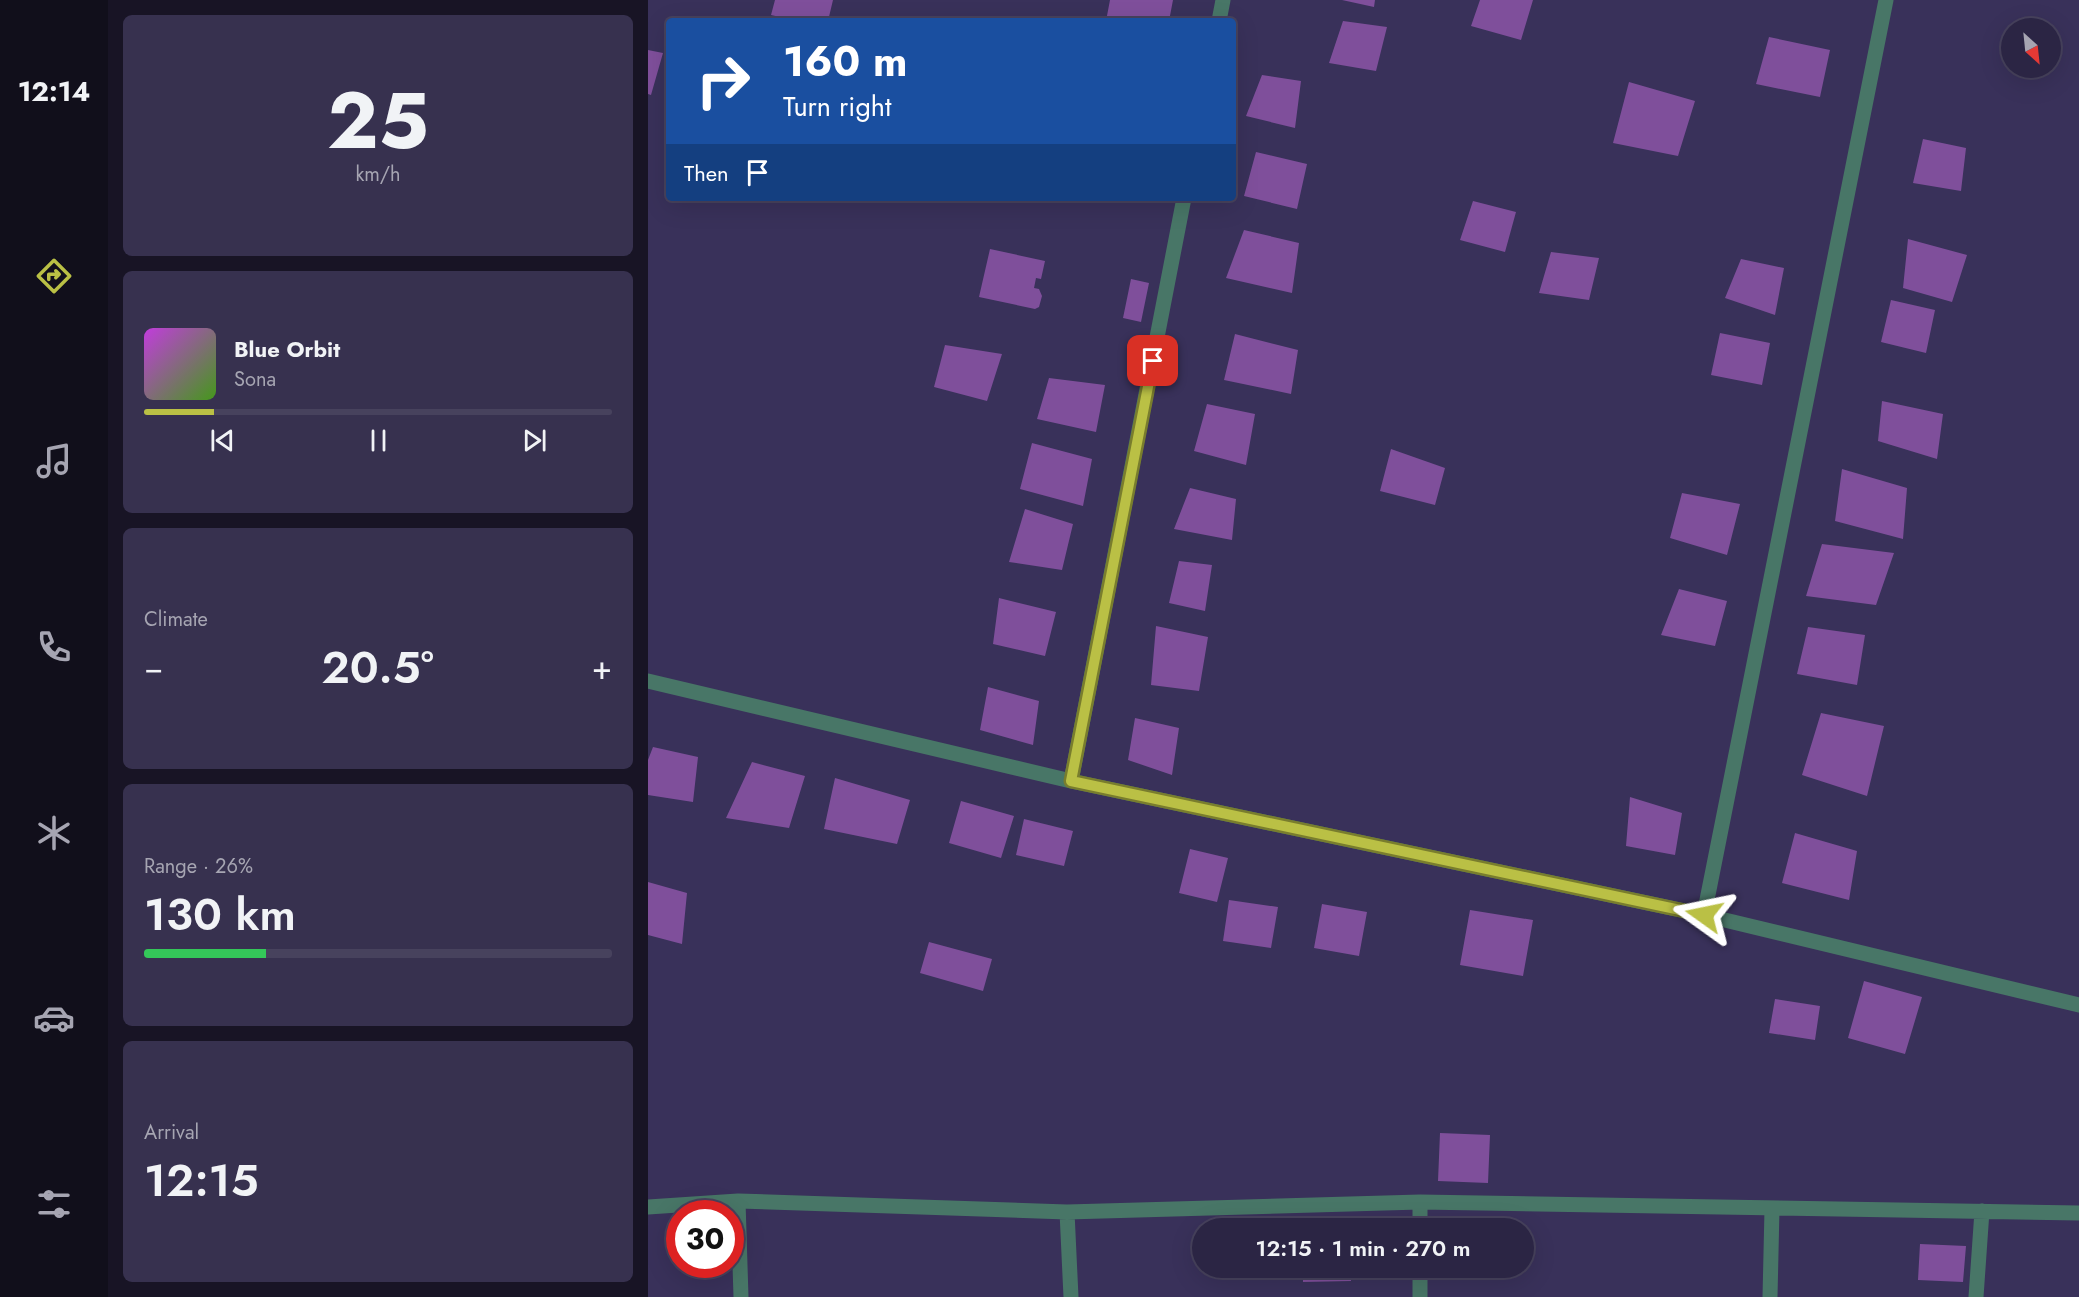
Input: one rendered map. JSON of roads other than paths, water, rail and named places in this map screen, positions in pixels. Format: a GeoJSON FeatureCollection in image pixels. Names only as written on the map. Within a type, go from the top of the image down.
{"type":"FeatureCollection","features":[{"type":"Feature","properties":{"kind":"street"},"geometry":{"type":"LineString","coordinates":[[1220,18],[1223,0]]}},
{"type":"Feature","properties":{"kind":"street"},"geometry":{"type":"LineString","coordinates":[[1704,915],[1886,0]]}},
{"type":"Feature","properties":{"kind":"street"},"geometry":{"type":"LineString","coordinates":[[1071,781],[1183,201]]}},
{"type":"Feature","properties":{"kind":"street"},"geometry":{"type":"LineString","coordinates":[[648,681],[1071,781],[1704,915],[2079,1005]]}},
{"type":"Feature","properties":{"kind":"street"},"geometry":{"type":"LineString","coordinates":[[744,1201],[1067,1212],[1420,1202],[2079,1213]]}},
{"type":"Feature","properties":{"kind":"street"},"geometry":{"type":"LineString","coordinates":[[1420,1202],[1420,1218]]}},
{"type":"Feature","properties":{"kind":"street"},"geometry":{"type":"LineString","coordinates":[[648,1207],[666,1206]]}},
{"type":"Feature","properties":{"kind":"street"},"geometry":{"type":"LineString","coordinates":[[1770,1297],[1772,1209]]}},
{"type":"Feature","properties":{"kind":"street"},"geometry":{"type":"LineString","coordinates":[[1976,1297],[1982,1211]]}},
{"type":"Feature","properties":{"kind":"street"},"geometry":{"type":"LineString","coordinates":[[1067,1212],[1071,1297]]}},
{"type":"Feature","properties":{"kind":"street"},"geometry":{"type":"LineString","coordinates":[[740,1278],[741,1297]]}},
{"type":"Feature","properties":{"kind":"street"},"geometry":{"type":"LineString","coordinates":[[1420,1278],[1420,1297]]}}]}
